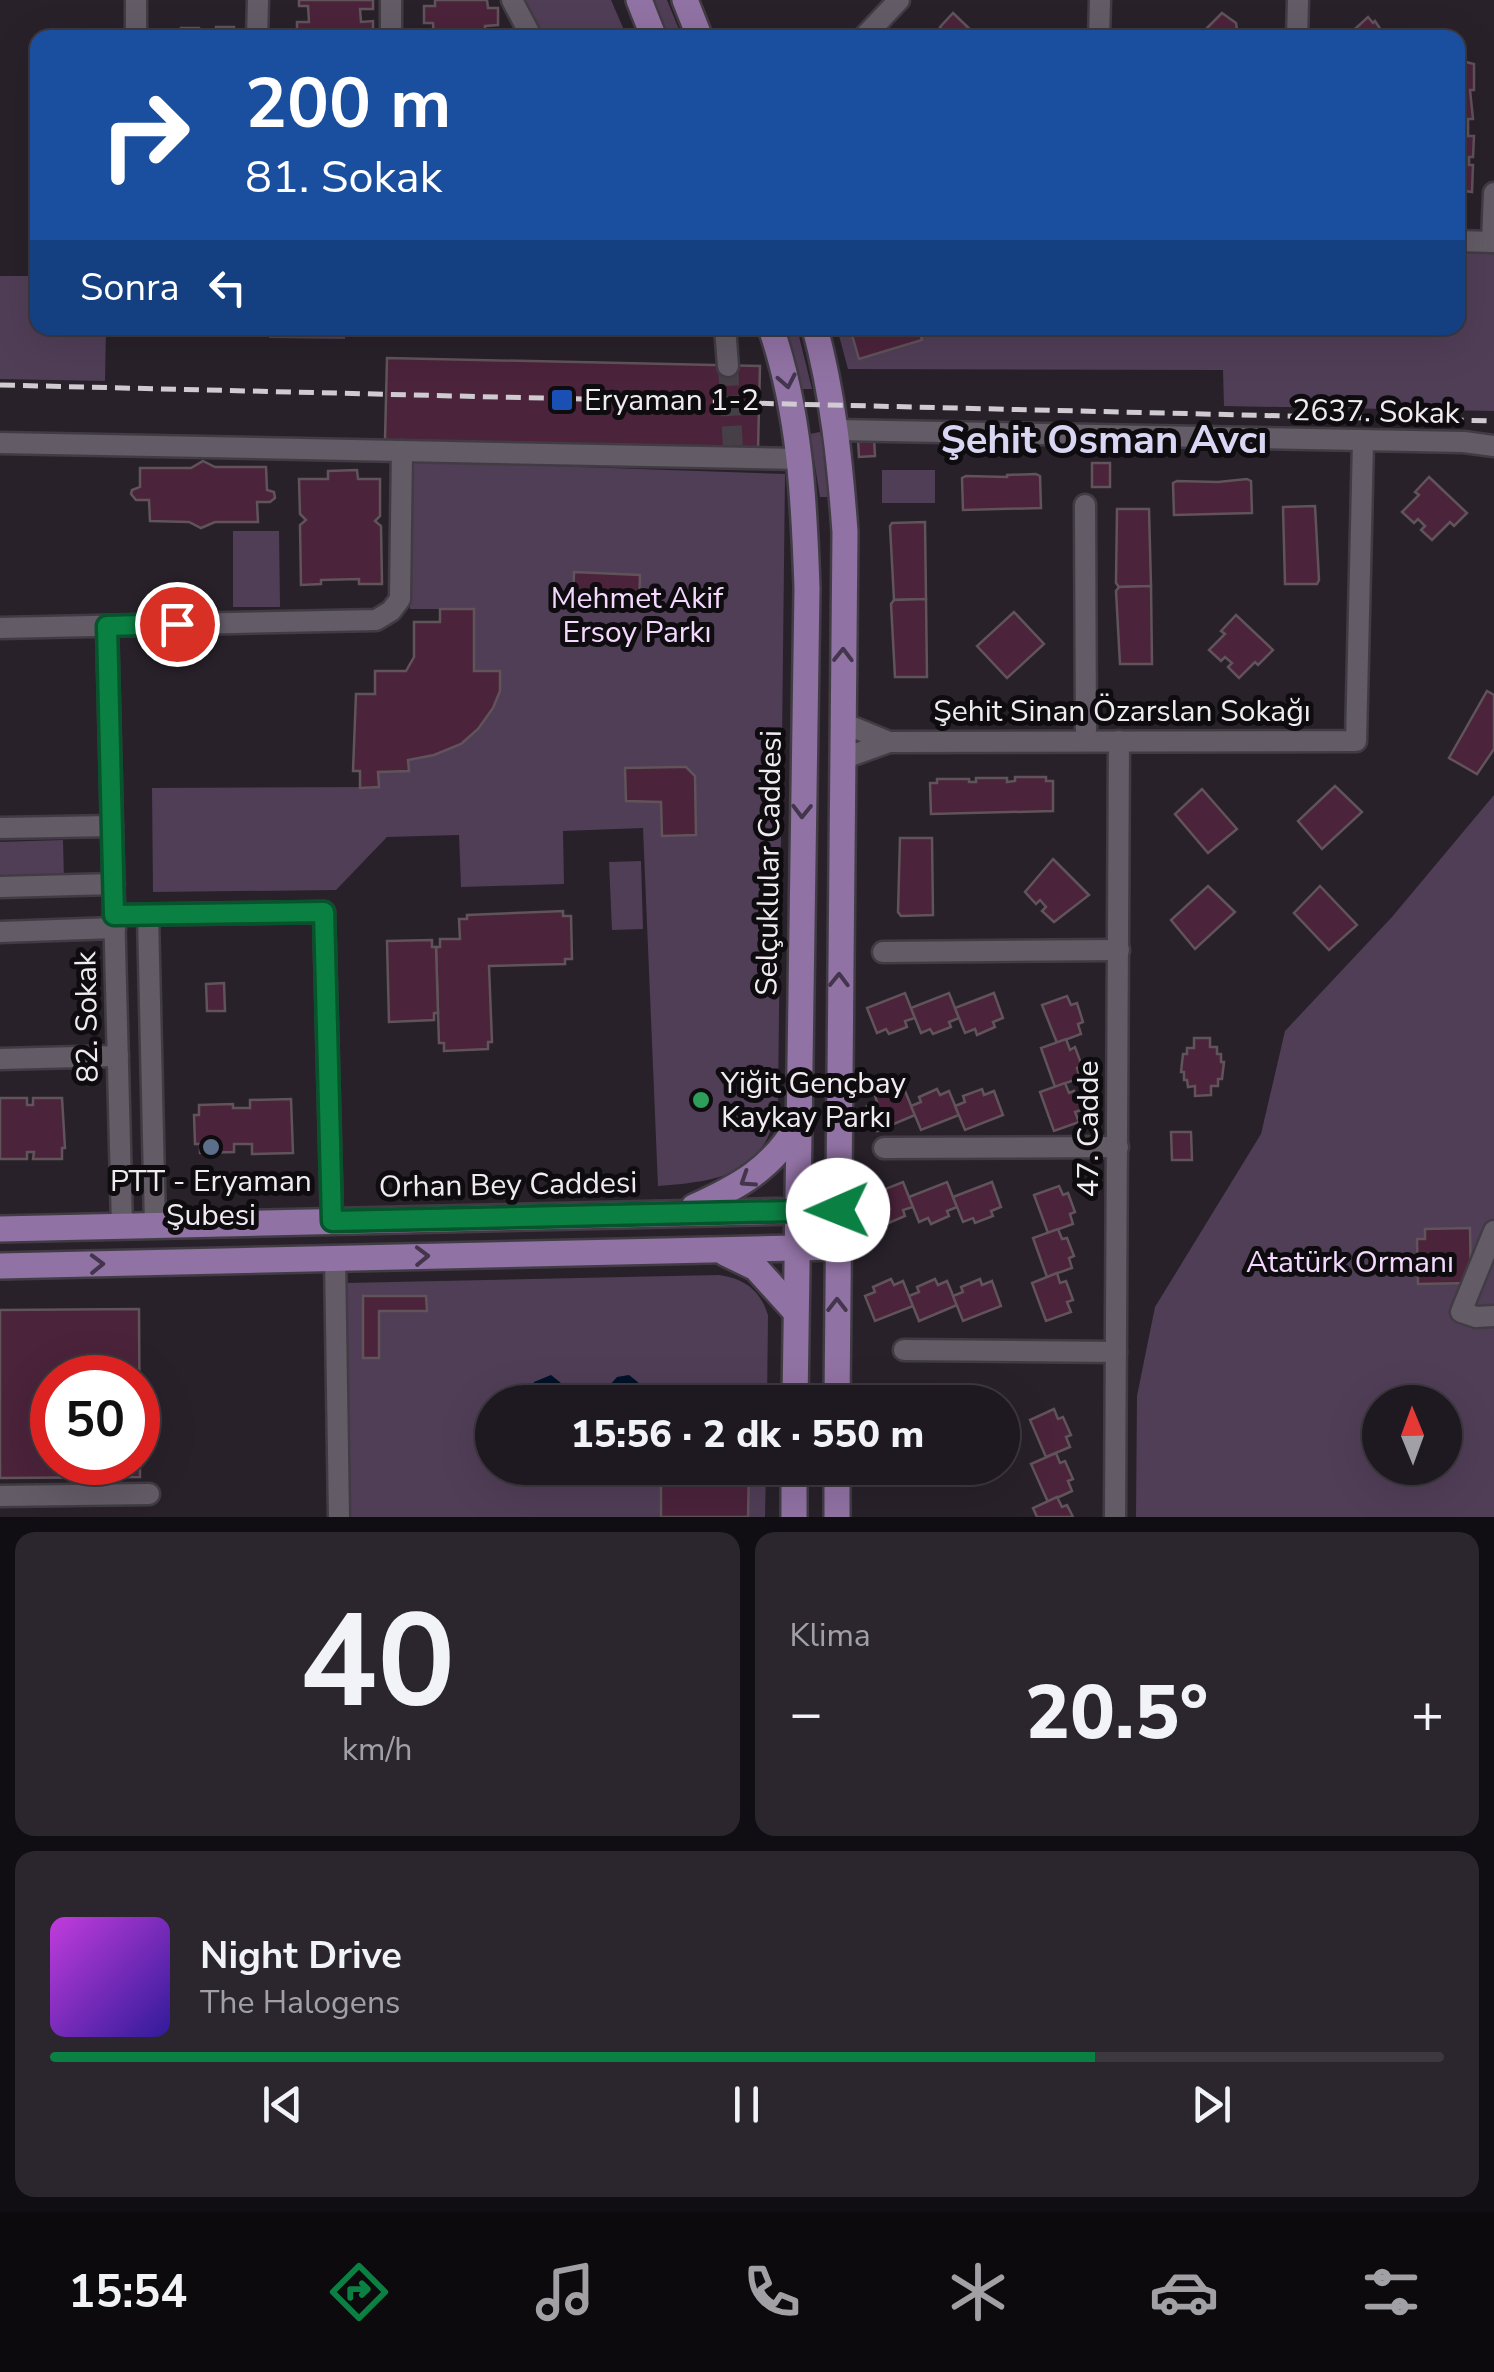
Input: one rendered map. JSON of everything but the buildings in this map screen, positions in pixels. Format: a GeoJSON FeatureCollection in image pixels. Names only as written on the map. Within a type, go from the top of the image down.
{"type":"FeatureCollection","features":[{"type":"Feature","properties":{"kind":"main road"},"geometry":{"type":"LineString","coordinates":[[639,0],[651,30]]}},
{"type":"Feature","properties":{"kind":"main road"},"geometry":{"type":"LineString","coordinates":[[685,0],[697,30]]}},
{"type":"Feature","properties":{"kind":"main road","name":"Selçuklular Caddesi"},"geometry":{"type":"LineString","coordinates":[[774,335],[786,370],[800,460],[806,588],[794,1385]]}},
{"type":"Feature","properties":{"kind":"main road"},"geometry":{"type":"LineString","coordinates":[[817,335],[829,380],[845,532],[837,1385]]}},
{"type":"Feature","properties":{"kind":"main road"},"geometry":{"type":"LineString","coordinates":[[804,722],[842,723]]}},
{"type":"Feature","properties":{"kind":"main road"},"geometry":{"type":"LineString","coordinates":[[804,759],[842,759]]}},
{"type":"Feature","properties":{"kind":"main road"},"geometry":{"type":"LineString","coordinates":[[680,1213],[729,1192],[762,1170],[782,1150],[797,1125]]}},
{"type":"Feature","properties":{"kind":"main road","name":"Orhan Bey Caddesi"},"geometry":{"type":"LineString","coordinates":[[0,1228],[838,1210]]}},
{"type":"Feature","properties":{"kind":"main road"},"geometry":{"type":"LineString","coordinates":[[0,1266],[838,1248]]}},
{"type":"Feature","properties":{"kind":"main road"},"geometry":{"type":"LineString","coordinates":[[715,1250],[756,1268],[796,1311]]}},
{"type":"Feature","properties":{"kind":"main road"},"geometry":{"type":"LineString","coordinates":[[794,1485],[794,1517]]}},
{"type":"Feature","properties":{"kind":"main road"},"geometry":{"type":"LineString","coordinates":[[837,1485],[837,1517]]}},
{"type":"Feature","properties":{"kind":"street"},"geometry":{"type":"LineString","coordinates":[[136,0],[136,30]]}},
{"type":"Feature","properties":{"kind":"street"},"geometry":{"type":"LineString","coordinates":[[258,0],[258,30]]}},
{"type":"Feature","properties":{"kind":"street"},"geometry":{"type":"LineString","coordinates":[[391,0],[391,30]]}},
{"type":"Feature","properties":{"kind":"street"},"geometry":{"type":"LineString","coordinates":[[512,0],[528,30]]}},
{"type":"Feature","properties":{"kind":"street"},"geometry":{"type":"LineString","coordinates":[[871,30],[899,0]]}},
{"type":"Feature","properties":{"kind":"street"},"geometry":{"type":"LineString","coordinates":[[1099,30],[1100,0]]}},
{"type":"Feature","properties":{"kind":"street"},"geometry":{"type":"LineString","coordinates":[[1297,30],[1298,0]]}},
{"type":"Feature","properties":{"kind":"street"},"geometry":{"type":"LineString","coordinates":[[1465,241],[1493,242],[1494,193]]}},
{"type":"Feature","properties":{"kind":"street"},"geometry":{"type":"LineString","coordinates":[[726,335],[728,366]]}},
{"type":"Feature","properties":{"kind":"street","name":"2637. Sokak"},"geometry":{"type":"LineString","coordinates":[[836,430],[1464,442],[1494,446]]}},
{"type":"Feature","properties":{"kind":"street","name":"Şehit Sinan Özarslan Sokağı"},"geometry":{"type":"LineString","coordinates":[[889,742],[1356,741],[1363,442]]}},
{"type":"Feature","properties":{"kind":"street"},"geometry":{"type":"LineString","coordinates":[[0,444],[733,453],[800,460]]}},
{"type":"Feature","properties":{"kind":"street"},"geometry":{"type":"LineString","coordinates":[[0,628],[376,620],[392,611],[400,598],[402,451]]}},
{"type":"Feature","properties":{"kind":"street"},"geometry":{"type":"LineString","coordinates":[[1085,506],[1086,741]]}},
{"type":"Feature","properties":{"kind":"street","name":"82. Sokak"},"geometry":{"type":"LineString","coordinates":[[107,626],[122,1226]]}},
{"type":"Feature","properties":{"kind":"street"},"geometry":{"type":"LineString","coordinates":[[842,723],[889,742]]}},
{"type":"Feature","properties":{"kind":"street","name":"47. Cadde"},"geometry":{"type":"LineString","coordinates":[[1116,1517],[1120,741]]}},
{"type":"Feature","properties":{"kind":"street"},"geometry":{"type":"LineString","coordinates":[[842,759],[889,742]]}},
{"type":"Feature","properties":{"kind":"street"},"geometry":{"type":"LineString","coordinates":[[0,828],[112,826]]}},
{"type":"Feature","properties":{"kind":"street"},"geometry":{"type":"LineString","coordinates":[[0,887],[114,884]]}},
{"type":"Feature","properties":{"kind":"street"},"geometry":{"type":"LineString","coordinates":[[0,932],[115,922],[148,914],[324,912],[332,1221]]}},
{"type":"Feature","properties":{"kind":"street"},"geometry":{"type":"LineString","coordinates":[[148,914],[155,1225]]}},
{"type":"Feature","properties":{"kind":"street"},"geometry":{"type":"LineString","coordinates":[[882,952],[1119,950]]}},
{"type":"Feature","properties":{"kind":"street"},"geometry":{"type":"LineString","coordinates":[[0,1059],[118,1056]]}},
{"type":"Feature","properties":{"kind":"street"},"geometry":{"type":"LineString","coordinates":[[884,1148],[1118,1148]]}},
{"type":"Feature","properties":{"kind":"street"},"geometry":{"type":"LineString","coordinates":[[1494,1231],[1461,1312],[1476,1318],[1494,1316]]}},
{"type":"Feature","properties":{"kind":"street"},"geometry":{"type":"LineString","coordinates":[[334,1258],[339,1517]]}},
{"type":"Feature","properties":{"kind":"street"},"geometry":{"type":"LineString","coordinates":[[904,1350],[1116,1352]]}},
{"type":"Feature","properties":{"kind":"street"},"geometry":{"type":"LineString","coordinates":[[0,1496],[149,1494]]}},
{"type":"Feature","properties":{"kind":"green space"},"geometry":{"type":"Polygon","coordinates":[[[523,0],[611,0],[624,30],[542,30],[523,0]]]}},
{"type":"Feature","properties":{"kind":"green space"},"geometry":{"type":"Polygon","coordinates":[[[654,0],[667,0],[679,30],[666,30],[654,0]]]}},
{"type":"Feature","properties":{"kind":"green space"},"geometry":{"type":"Polygon","coordinates":[[[1465,250],[1494,254],[1494,411],[1224,406],[1223,370],[848,369],[839,335],[1465,335],[1465,250]]]}},
{"type":"Feature","properties":{"kind":"green space"},"geometry":{"type":"Polygon","coordinates":[[[0,276],[30,276],[30,335],[106,335],[105,381],[0,379],[0,276]]]}},
{"type":"Feature","properties":{"kind":"green space"},"geometry":{"type":"Polygon","coordinates":[[[269,335],[345,335],[345,339],[269,335]]]}},
{"type":"Feature","properties":{"kind":"green space"},"geometry":{"type":"Polygon","coordinates":[[[787,335],[799,335],[812,389],[802,389],[787,335]]]}},
{"type":"Feature","properties":{"kind":"green space"},"geometry":{"type":"Polygon","coordinates":[[[820,432],[828,497],[820,497],[810,434],[820,432]]]}},
{"type":"Feature","properties":{"kind":"green space","name":"Mehmet Akif Ersoy Parkı"},"geometry":{"type":"Polygon","coordinates":[[[410,461],[785,474],[778,1102],[764,1145],[738,1169],[702,1181],[658,1186],[643,828],[563,831],[564,884],[461,887],[459,835],[387,837],[336,890],[153,892],[152,788],[378,787],[378,772],[408,771],[408,760],[459,742],[484,721],[493,707],[500,671],[474,671],[473,609],[410,609],[410,461]]]}},
{"type":"Feature","properties":{"kind":"green space"},"geometry":{"type":"Polygon","coordinates":[[[882,470],[935,470],[935,503],[882,503],[882,470]]]}},
{"type":"Feature","properties":{"kind":"green space"},"geometry":{"type":"Polygon","coordinates":[[[233,531],[279,531],[280,607],[233,607],[233,531]]]}},
{"type":"Feature","properties":{"kind":"green space","name":"Atatürk Ormanı"},"geometry":{"type":"Polygon","coordinates":[[[1494,795],[1494,1517],[1136,1517],[1137,1396],[1155,1307],[1261,1134],[1285,1031],[1392,917],[1494,795]]]}},
{"type":"Feature","properties":{"kind":"green space"},"geometry":{"type":"Polygon","coordinates":[[[63,840],[64,881],[0,883],[0,842],[63,840]]]}},
{"type":"Feature","properties":{"kind":"green space"},"geometry":{"type":"Polygon","coordinates":[[[641,861],[643,929],[612,930],[609,862],[641,861]]]}},
{"type":"Feature","properties":{"kind":"green space"},"geometry":{"type":"Polygon","coordinates":[[[719,1275],[736,1279],[761,1299],[768,1315],[767,1385],[475,1385],[475,1485],[766,1485],[765,1517],[347,1517],[345,1283],[719,1275]]]}},
{"type":"Feature","properties":{"kind":"water"},"geometry":{"type":"Polygon","coordinates":[[[551,1375],[564,1385],[533,1385],[551,1375]]]}},
{"type":"Feature","properties":{"kind":"water"},"geometry":{"type":"Polygon","coordinates":[[[629,1375],[642,1385],[610,1385],[617,1377],[629,1375]]]}},
{"type":"Feature","properties":{"kind":"tunnel"},"geometry":{"type":"LineString","coordinates":[[728,366],[733,448]]}},
{"type":"Feature","properties":{"kind":"railway"},"geometry":{"type":"LineString","coordinates":[[0,385],[1494,421]]}},
{"type":"Feature","properties":{"kind":"place","name":"Eryaman 1-2"},"geometry":{"type":"Point","coordinates":[562,400]}},
{"type":"Feature","properties":{"kind":"place","name":"Yiğit Gençbay Kaykay Parkı"},"geometry":{"type":"Point","coordinates":[701,1100]}},
{"type":"Feature","properties":{"kind":"place","name":"PTT - Eryaman Şubesi"},"geometry":{"type":"Point","coordinates":[211,1147]}},
{"type":"Feature","properties":{"kind":"district","name":"Şehit Osman Avcı"},"geometry":{"type":"Point","coordinates":[1104,440]}},
{"type":"Feature","properties":{"kind":"route"},"geometry":{"type":"LineString","coordinates":[[177,624],[107,626],[114,915],[324,912],[332,1221],[838,1210]]}}]}
